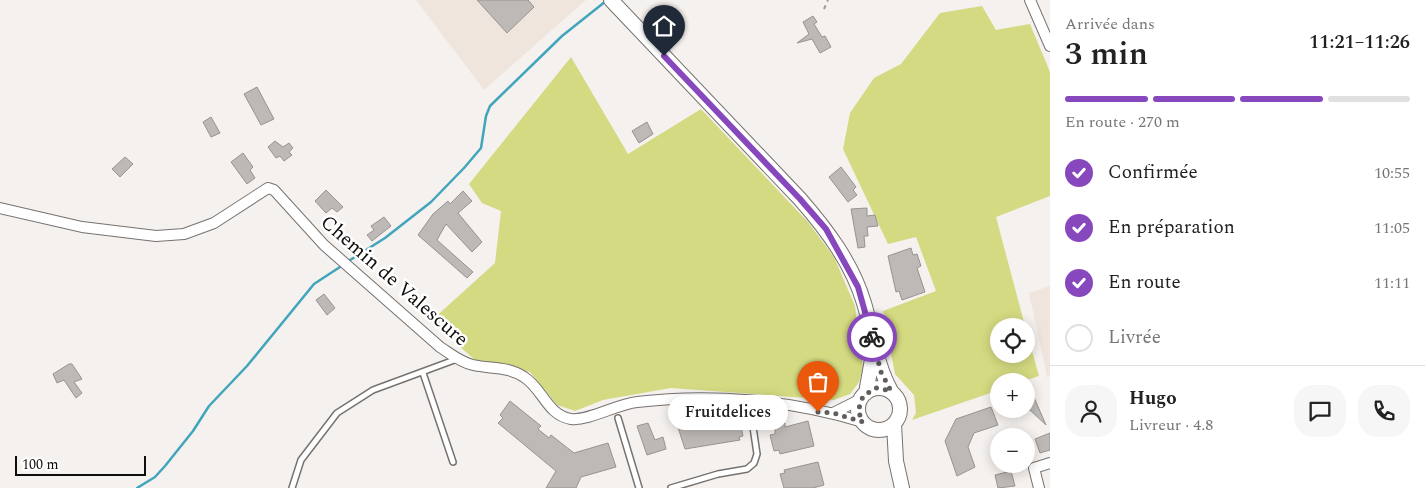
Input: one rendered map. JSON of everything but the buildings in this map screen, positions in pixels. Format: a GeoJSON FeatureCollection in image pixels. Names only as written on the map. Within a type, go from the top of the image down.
{"type":"FeatureCollection","features":[{"type":"Feature","properties":{"kind":"main road"},"geometry":{"type":"LineString","coordinates":[[611,0],[826,229],[858,287],[881,372],[891,391],[898,399],[900,410],[894,424],[896,461],[902,488]]}},
{"type":"Feature","properties":{"kind":"main road"},"geometry":{"type":"LineString","coordinates":[[874,347],[864,396],[858,411],[867,426],[878,430],[896,461]]}},
{"type":"Feature","properties":{"kind":"main road"},"geometry":{"type":"LineString","coordinates":[[864,396],[876,388],[891,391]]}},
{"type":"Feature","properties":{"kind":"main road"},"geometry":{"type":"LineString","coordinates":[[878,430],[894,424]]}},
{"type":"Feature","properties":{"kind":"street"},"geometry":{"type":"LineString","coordinates":[[1030,0],[1050,44]]}},
{"type":"Feature","properties":{"kind":"street","name":"Chemin de Valescure"},"geometry":{"type":"LineString","coordinates":[[0,208],[82,227],[156,236],[184,234],[214,223],[268,188],[274,190],[344,263],[457,359],[475,365],[502,368],[516,372],[533,384],[554,411],[572,419],[636,402],[674,399],[773,401],[833,413],[863,422]]}},
{"type":"Feature","properties":{"kind":"street"},"geometry":{"type":"LineString","coordinates":[[833,413],[864,396]]}},
{"type":"Feature","properties":{"kind":"street"},"geometry":{"type":"LineString","coordinates":[[1039,488],[1034,468],[1050,463]]}},
{"type":"Feature","properties":{"kind":"lane"},"geometry":{"type":"LineString","coordinates":[[292,488],[301,460],[337,413],[372,390],[423,373],[457,359]]}},
{"type":"Feature","properties":{"kind":"lane"},"geometry":{"type":"LineString","coordinates":[[423,373],[453,462]]}},
{"type":"Feature","properties":{"kind":"lane"},"geometry":{"type":"LineString","coordinates":[[671,488],[718,474],[747,469],[754,463],[757,454],[749,400]]}},
{"type":"Feature","properties":{"kind":"lane"},"geometry":{"type":"LineString","coordinates":[[618,418],[639,488]]}},
{"type":"Feature","properties":{"kind":"path"},"geometry":{"type":"LineString","coordinates":[[824,9],[828,0]]}},
{"type":"Feature","properties":{"kind":"shaded area"},"geometry":{"type":"Polygon","coordinates":[[[416,0],[586,0],[484,90],[416,0]]]}},
{"type":"Feature","properties":{"kind":"shaded area"},"geometry":{"type":"Polygon","coordinates":[[[1050,286],[1050,376],[1047,377],[1035,318],[1029,293],[1050,286]]]}},
{"type":"Feature","properties":{"kind":"green space"},"geometry":{"type":"Polygon","coordinates":[[[982,6],[996,30],[1030,24],[1050,72],[1050,196],[996,217],[1023,318],[990,318],[990,363],[1035,362],[1039,376],[1035,377],[1035,373],[990,373],[990,393],[912,420],[916,413],[914,395],[895,374],[883,311],[936,291],[916,237],[888,244],[843,149],[850,113],[874,78],[901,64],[940,13],[982,6]]]}},
{"type":"Feature","properties":{"kind":"green space"},"geometry":{"type":"Polygon","coordinates":[[[571,57],[628,154],[701,109],[808,222],[834,257],[855,306],[863,368],[859,382],[850,394],[834,400],[671,388],[603,400],[575,411],[557,405],[530,372],[475,360],[431,321],[495,263],[501,211],[482,203],[469,184],[571,57]]]}},
{"type":"Feature","properties":{"kind":"waterway"},"geometry":{"type":"LineString","coordinates":[[347,262],[385,238],[431,202],[481,148],[486,116],[490,106],[562,36],[606,1]]}},
{"type":"Feature","properties":{"kind":"waterway"},"geometry":{"type":"LineString","coordinates":[[137,488],[155,477],[165,466],[193,431],[209,406],[247,366],[314,284],[343,265]]}},
{"type":"Feature","properties":{"kind":"way so far"},"geometry":{"type":"LineString","coordinates":[[818,412],[833,413],[863,422],[858,411],[863,396],[876,388],[891,391],[881,372],[872,337]]}},
{"type":"Feature","properties":{"kind":"place","name":"Fruitdelices"},"geometry":{"type":"Point","coordinates":[818,412]}},
{"type":"Feature","properties":{"kind":"route"},"geometry":{"type":"LineString","coordinates":[[664,56],[800,199],[826,229],[858,287],[872,337]]}}]}
